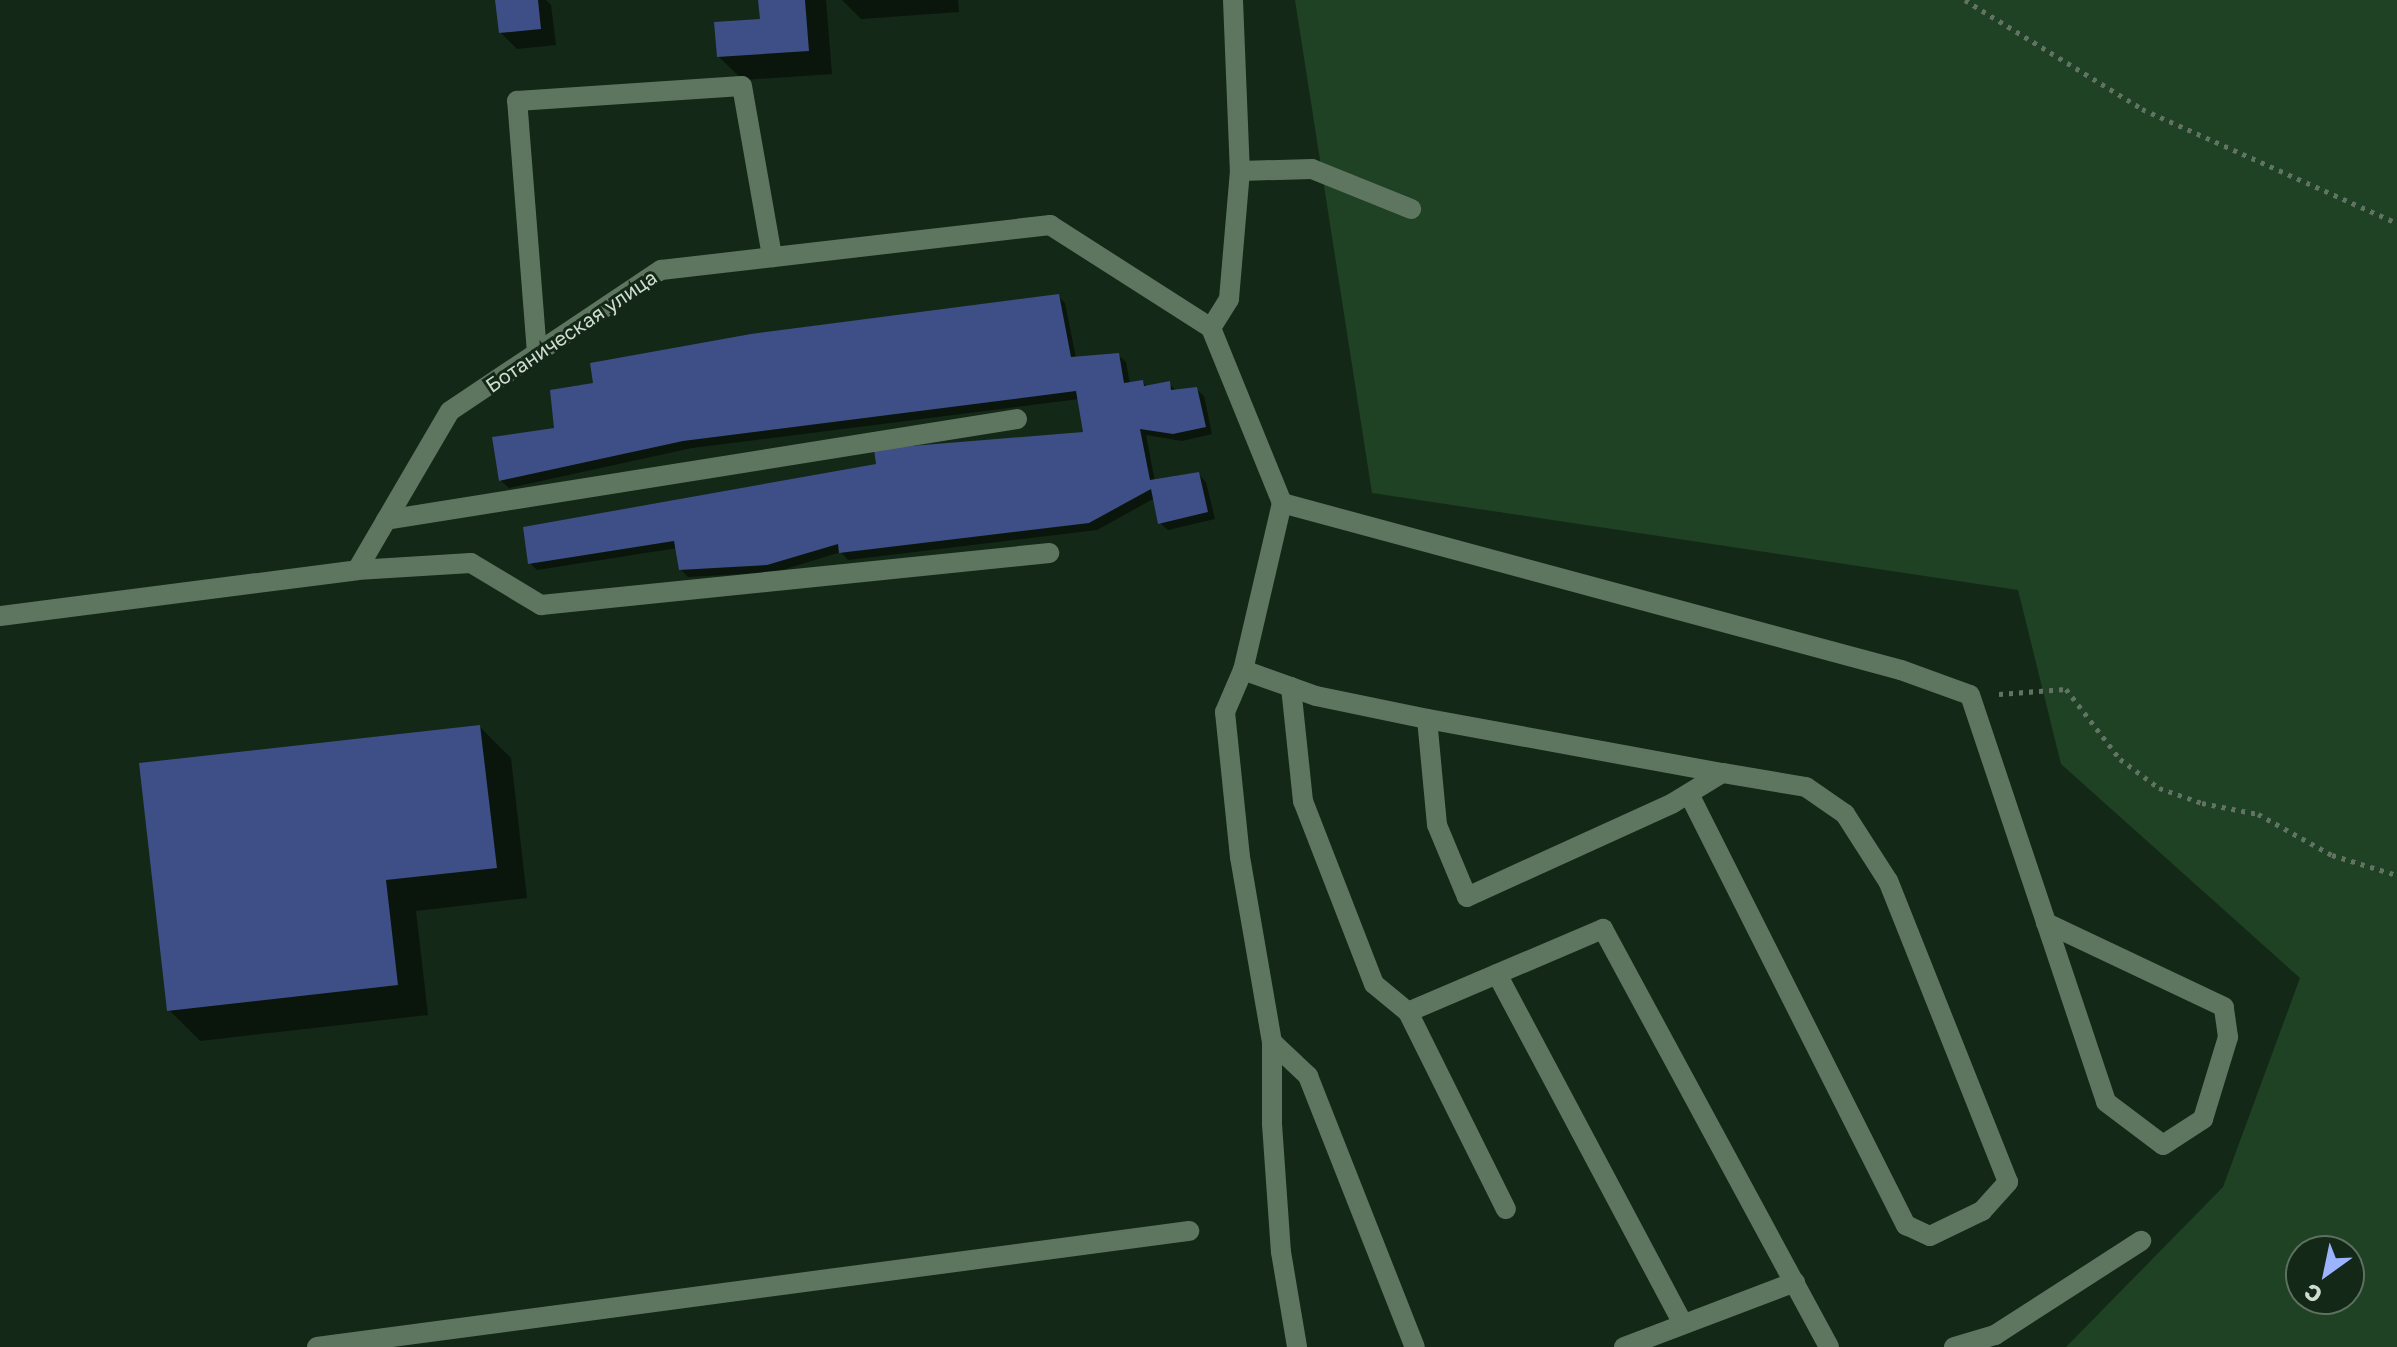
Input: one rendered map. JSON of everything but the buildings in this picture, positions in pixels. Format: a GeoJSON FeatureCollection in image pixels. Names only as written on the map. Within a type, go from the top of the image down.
{"type":"FeatureCollection","features":[{"type":"Feature","properties":{"kind":"lane"},"geometry":{"type":"LineString","coordinates":[[1233,0],[1240,171],[1229,299],[1211,328],[1282,503],[1243,670],[1225,712],[1240,857],[1272,1042],[1272,1124],[1281,1252],[1297,1347]]}},
{"type":"Feature","properties":{"kind":"lane"},"geometry":{"type":"LineString","coordinates":[[537,353],[517,101],[742,86],[772,257]]}},
{"type":"Feature","properties":{"kind":"lane"},"geometry":{"type":"LineString","coordinates":[[1240,171],[1312,169],[1411,209]]}},
{"type":"Feature","properties":{"kind":"lane","name":"Ботаническая улица"},"geometry":{"type":"LineString","coordinates":[[357,570],[450,411],[661,270],[1050,225],[1211,328]]}},
{"type":"Feature","properties":{"kind":"lane"},"geometry":{"type":"LineString","coordinates":[[386,520],[1017,419]]}},
{"type":"Feature","properties":{"kind":"lane"},"geometry":{"type":"LineString","coordinates":[[1282,503],[1901,670],[1970,695],[2046,923],[2106,1102],[2163,1145],[2203,1119],[2228,1037],[2224,1007],[2046,923]]}},
{"type":"Feature","properties":{"kind":"lane"},"geometry":{"type":"LineString","coordinates":[[0,616],[357,570],[471,563],[541,605],[1049,553]]}},
{"type":"Feature","properties":{"kind":"lane"},"geometry":{"type":"LineString","coordinates":[[1243,670],[1316,696],[1806,787],[1845,814],[1888,881],[2008,1182],[1982,1211],[1930,1236],[1906,1225],[1689,794]]}},
{"type":"Feature","properties":{"kind":"lane"},"geometry":{"type":"LineString","coordinates":[[1291,687],[1303,801],[1374,984],[1408,1012],[1506,1209]]}},
{"type":"Feature","properties":{"kind":"lane"},"geometry":{"type":"LineString","coordinates":[[1427,719],[1437,825],[1467,897],[1689,794],[1722,773]]}},
{"type":"Feature","properties":{"kind":"lane"},"geometry":{"type":"LineString","coordinates":[[1408,1012],[1603,929],[1829,1347]]}},
{"type":"Feature","properties":{"kind":"lane"},"geometry":{"type":"LineString","coordinates":[[1497,974],[1683,1324]]}},
{"type":"Feature","properties":{"kind":"lane"},"geometry":{"type":"LineString","coordinates":[[1272,1042],[1308,1076],[1415,1347]]}},
{"type":"Feature","properties":{"kind":"lane"},"geometry":{"type":"LineString","coordinates":[[317,1347],[1189,1231]]}},
{"type":"Feature","properties":{"kind":"lane"},"geometry":{"type":"LineString","coordinates":[[1954,1347],[1995,1335],[2141,1241]]}},
{"type":"Feature","properties":{"kind":"lane"},"geometry":{"type":"LineString","coordinates":[[1624,1347],[1795,1282]]}},
{"type":"Feature","properties":{"kind":"path"},"geometry":{"type":"LineString","coordinates":[[1965,0],[2142,109],[2397,223]]}},
{"type":"Feature","properties":{"kind":"path"},"geometry":{"type":"LineString","coordinates":[[1970,695],[2066,689],[2120,759],[2159,788],[2202,803],[2258,814],[2332,855],[2397,875]]}},
{"type":"Feature","properties":{"kind":"green space"},"geometry":{"type":"Polygon","coordinates":[[[1295,0],[2397,0],[2397,1347],[2066,1347],[2223,1187],[2300,978],[2061,764],[2018,590],[1372,493],[1295,0]]]}}]}
